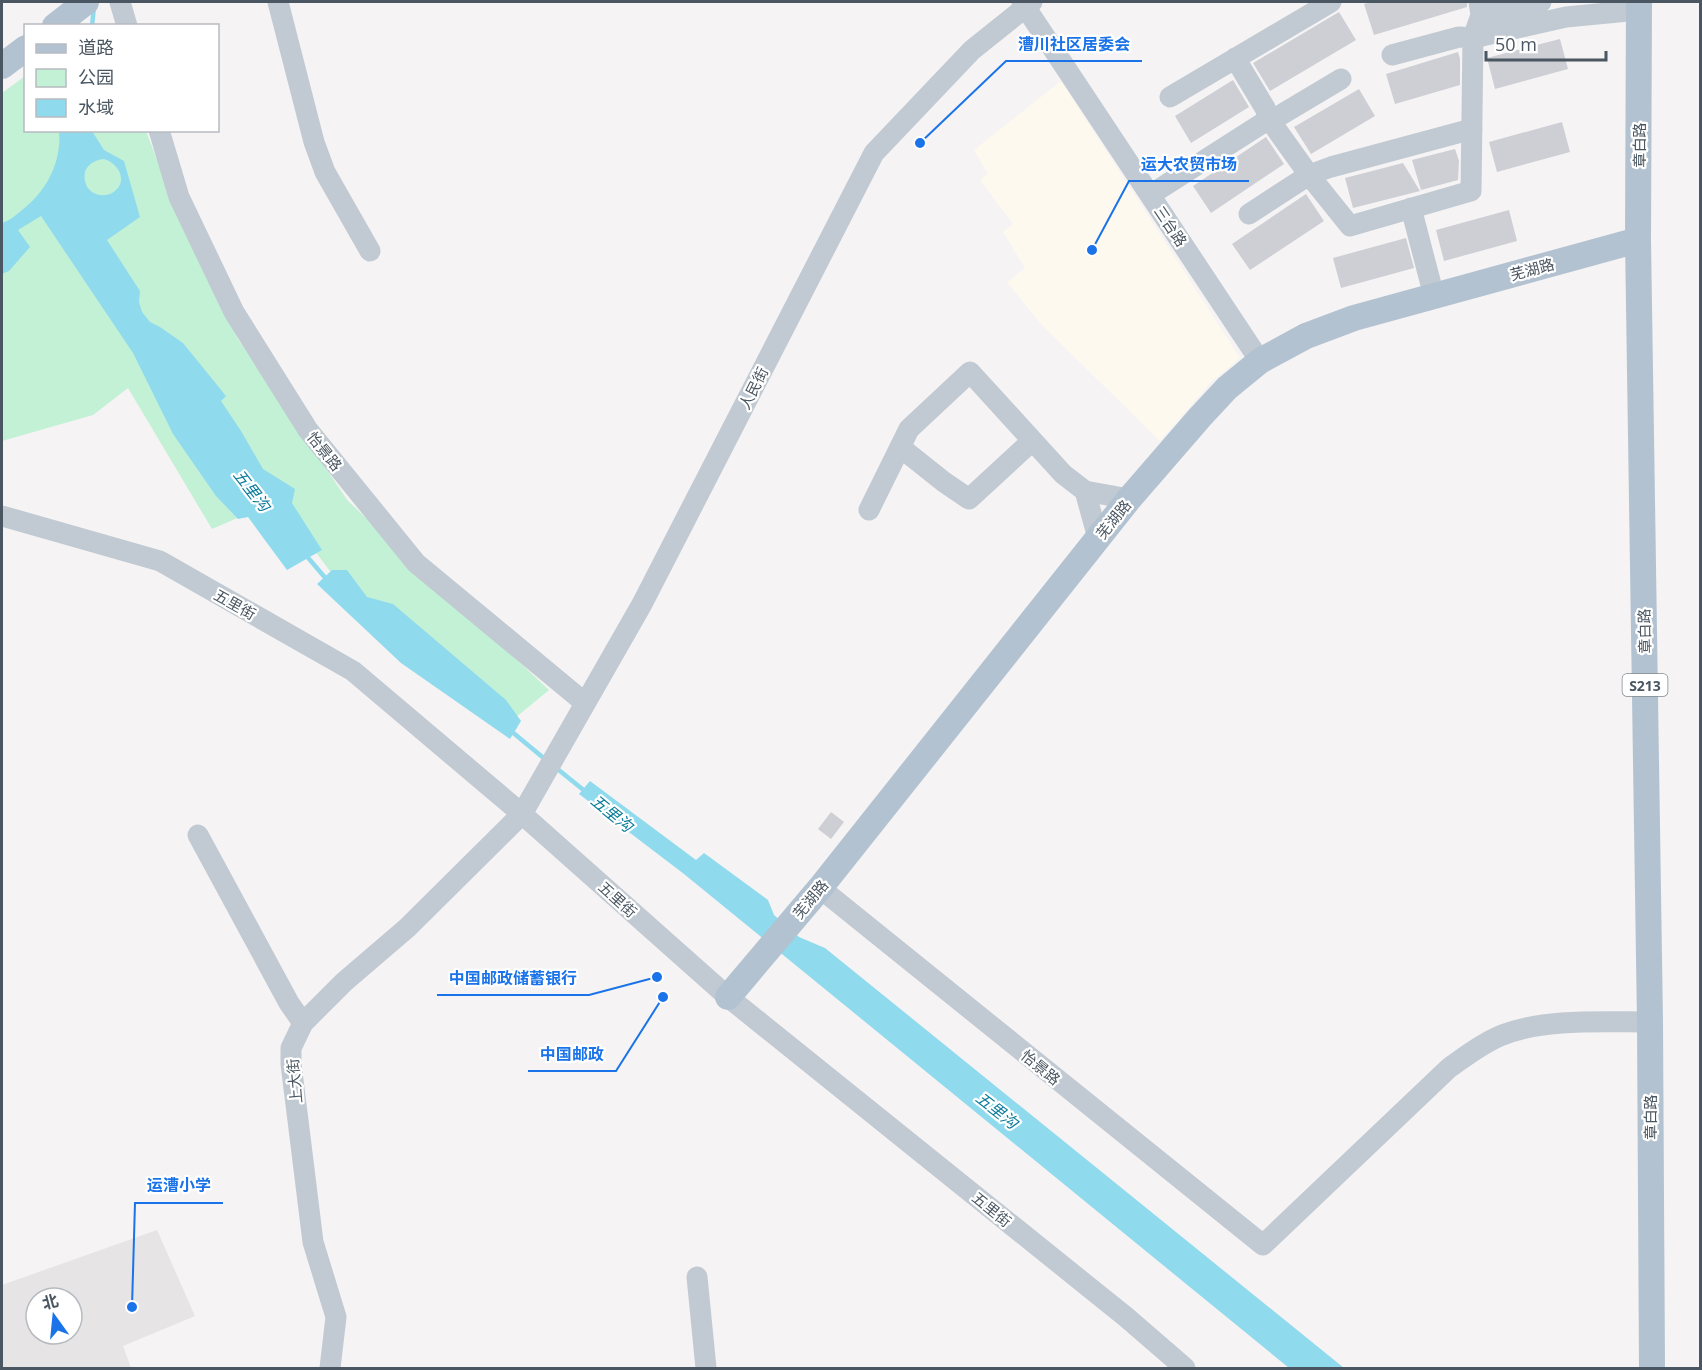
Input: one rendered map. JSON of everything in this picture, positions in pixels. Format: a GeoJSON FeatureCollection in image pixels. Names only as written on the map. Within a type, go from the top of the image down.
{"type":"FeatureCollection","features":[{"type":"Feature","properties":{"kind":"main road"},"geometry":{"type":"LineString","coordinates":[[58,24],[86,2]]}},
{"type":"Feature","properties":{"kind":"main road","name":"章白路"},"geometry":{"type":"LineString","coordinates":[[1639,6],[1638,240],[1650,1022],[1652,1368]]}},
{"type":"Feature","properties":{"kind":"main road"},"geometry":{"type":"LineString","coordinates":[[2,66],[24,50]]}},
{"type":"Feature","properties":{"kind":"main road","name":"芜湖路"},"geometry":{"type":"LineString","coordinates":[[728,997],[820,888],[1129,499],[1221,395],[1260,361],[1306,336],[1354,318],[1638,240]]}},
{"type":"Feature","properties":{"kind":"street"},"geometry":{"type":"LineString","coordinates":[[120,2],[126,24]]}},
{"type":"Feature","properties":{"kind":"street"},"geometry":{"type":"LineString","coordinates":[[278,2],[314,142],[326,172],[370,251]]}},
{"type":"Feature","properties":{"kind":"street"},"geometry":{"type":"LineString","coordinates":[[1170,97],[1331,2]]}},
{"type":"Feature","properties":{"kind":"street"},"geometry":{"type":"LineString","coordinates":[[1235,58],[1265,108],[1269,119],[1309,175],[1350,226],[1471,191],[1473,38],[1480,8],[1540,2]]}},
{"type":"Feature","properties":{"kind":"street","name":"三台路"},"geometry":{"type":"LineString","coordinates":[[1026,3],[1260,361]]}},
{"type":"Feature","properties":{"kind":"street","name":"人民街"},"geometry":{"type":"LineString","coordinates":[[522,814],[642,604],[874,153],[972,50],[1026,3]]}},
{"type":"Feature","properties":{"kind":"street"},"geometry":{"type":"LineString","coordinates":[[1392,55],[1459,37],[1473,38],[1566,17],[1639,6]]}},
{"type":"Feature","properties":{"kind":"street"},"geometry":{"type":"LineString","coordinates":[[1150,195],[1269,119],[1279,116],[1341,80]]}},
{"type":"Feature","properties":{"kind":"street"},"geometry":{"type":"LineString","coordinates":[[1249,214],[1309,175],[1472,129]]}},
{"type":"Feature","properties":{"kind":"street","name":"怡景路"},"geometry":{"type":"LineString","coordinates":[[160,132],[179,197],[234,312],[308,430],[416,563],[585,704]]}},
{"type":"Feature","properties":{"kind":"street"},"geometry":{"type":"LineString","coordinates":[[1411,208],[1434,296]]}},
{"type":"Feature","properties":{"kind":"street"},"geometry":{"type":"LineString","coordinates":[[869,510],[909,429],[970,372],[1063,474],[1085,491],[1129,499]]}},
{"type":"Feature","properties":{"kind":"street"},"geometry":{"type":"LineString","coordinates":[[900,447],[969,499],[1032,441]]}},
{"type":"Feature","properties":{"kind":"street"},"geometry":{"type":"LineString","coordinates":[[1085,491],[1098,538]]}},
{"type":"Feature","properties":{"kind":"street","name":"五里街"},"geometry":{"type":"LineString","coordinates":[[2,516],[160,561],[353,670],[522,814],[728,997],[1126,1317],[1185,1368]]}},
{"type":"Feature","properties":{"kind":"street","name":"上大街"},"geometry":{"type":"LineString","coordinates":[[330,1368],[336,1317],[313,1242],[291,1064],[291,1048],[303,1023],[344,982],[407,928],[522,814]]}},
{"type":"Feature","properties":{"kind":"street"},"geometry":{"type":"LineString","coordinates":[[198,835],[303,1023]]}},
{"type":"Feature","properties":{"kind":"street","name":"怡景路"},"geometry":{"type":"LineString","coordinates":[[820,888],[1263,1245],[1449,1068],[1480,1046],[1502,1035],[1542,1025],[1650,1022]]}},
{"type":"Feature","properties":{"kind":"street"},"geometry":{"type":"LineString","coordinates":[[697,1277],[706,1368]]}},
{"type":"Feature","properties":{"kind":"shaded area"},"geometry":{"type":"Polygon","coordinates":[[[1061,81],[1240,358],[1211,382],[1160,441],[1040,323],[1007,282],[1025,268],[1003,232],[1013,224],[980,180],[988,174],[974,150],[1061,81]]]}},
{"type":"Feature","properties":{"kind":"shaded area"},"geometry":{"type":"Polygon","coordinates":[[[157,1230],[195,1316],[123,1346],[131,1368],[2,1368],[2,1285],[157,1230]]]}},
{"type":"Feature","properties":{"kind":"green space"},"geometry":{"type":"Polygon","coordinates":[[[24,77],[24,132],[146,132],[184,230],[238,339],[348,501],[549,690],[509,723],[339,583],[277,501],[212,529],[128,388],[93,415],[2,441],[2,93],[24,77]]]}},
{"type":"Feature","properties":{"kind":"water"},"geometry":{"type":"Polygon","coordinates":[[[59,132],[93,132],[104,150],[124,161],[140,217],[107,240],[140,291],[139,302],[142,312],[150,322],[183,343],[226,396],[221,401],[263,469],[295,489],[292,503],[322,550],[287,570],[248,517],[238,519],[216,496],[173,434],[133,353],[41,216],[18,230],[30,247],[9,271],[2,274],[2,223],[31,203],[51,175],[58,154],[59,132]],[[104,159],[89,166],[84,176],[86,186],[92,192],[106,195],[119,187],[120,172],[104,159]]]}},
{"type":"Feature","properties":{"kind":"water"},"geometry":{"type":"Polygon","coordinates":[[[332,570],[347,570],[367,597],[393,604],[506,700],[521,721],[510,739],[401,663],[317,584],[332,570]]]}},
{"type":"Feature","properties":{"kind":"water"},"geometry":{"type":"Polygon","coordinates":[[[590,781],[696,860],[704,853],[768,900],[774,915],[799,937],[825,948],[1344,1368],[1289,1368],[684,874],[579,794],[590,781]]]}},
{"type":"Feature","properties":{"kind":"building"},"geometry":{"type":"Polygon","coordinates":[[[1371,2],[1467,2],[1467,7],[1374,35],[1364,4],[1371,2]]]}},
{"type":"Feature","properties":{"kind":"building"},"geometry":{"type":"Polygon","coordinates":[[[1339,12],[1356,40],[1270,91],[1253,63],[1339,12]]]}},
{"type":"Feature","properties":{"kind":"building"},"geometry":{"type":"Polygon","coordinates":[[[1560,39],[1568,69],[1495,89],[1487,58],[1560,39]]]}},
{"type":"Feature","properties":{"kind":"building"},"geometry":{"type":"Polygon","coordinates":[[[1458,52],[1460,85],[1395,104],[1386,74],[1458,52]]]}},
{"type":"Feature","properties":{"kind":"building"},"geometry":{"type":"Polygon","coordinates":[[[1233,80],[1249,107],[1191,143],[1175,116],[1233,80]]]}},
{"type":"Feature","properties":{"kind":"building"},"geometry":{"type":"Polygon","coordinates":[[[1359,89],[1375,116],[1311,154],[1294,127],[1359,89]]]}},
{"type":"Feature","properties":{"kind":"building"},"geometry":{"type":"Polygon","coordinates":[[[1562,122],[1570,152],[1497,172],[1489,142],[1562,122]]]}},
{"type":"Feature","properties":{"kind":"building"},"geometry":{"type":"Polygon","coordinates":[[[1266,137],[1284,164],[1211,213],[1193,186],[1266,137]]]}},
{"type":"Feature","properties":{"kind":"building"},"geometry":{"type":"Polygon","coordinates":[[[1455,149],[1459,161],[1458,180],[1421,190],[1412,160],[1455,149]]]}},
{"type":"Feature","properties":{"kind":"building"},"geometry":{"type":"Polygon","coordinates":[[[1403,163],[1420,191],[1353,208],[1345,178],[1403,163]]]}},
{"type":"Feature","properties":{"kind":"building"},"geometry":{"type":"Polygon","coordinates":[[[1306,194],[1324,221],[1250,270],[1232,244],[1306,194]]]}},
{"type":"Feature","properties":{"kind":"building"},"geometry":{"type":"Polygon","coordinates":[[[1509,210],[1517,241],[1444,261],[1436,230],[1509,210]]]}},
{"type":"Feature","properties":{"kind":"building"},"geometry":{"type":"Polygon","coordinates":[[[1406,238],[1414,268],[1341,288],[1333,258],[1406,238]]]}},
{"type":"Feature","properties":{"kind":"building"},"geometry":{"type":"Polygon","coordinates":[[[831,812],[844,822],[831,839],[818,829],[831,812]]]}},
{"type":"Feature","properties":{"kind":"waterway","name":"五里沟"},"geometry":{"type":"LineString","coordinates":[[92,24],[94,7]]}},
{"type":"Feature","properties":{"kind":"waterway","name":"五里沟"},"geometry":{"type":"LineString","coordinates":[[304,553],[328,581]]}},
{"type":"Feature","properties":{"kind":"waterway","name":"五里沟"},"geometry":{"type":"LineString","coordinates":[[511,731],[546,760]]}},
{"type":"Feature","properties":{"kind":"waterway","name":"五里沟"},"geometry":{"type":"LineString","coordinates":[[555,767],[586,792]]}},
{"type":"Feature","properties":{"kind":"place","name":"漕川社区居委会"},"geometry":{"type":"Point","coordinates":[920,143]}},
{"type":"Feature","properties":{"kind":"place","name":"运大农贸市场"},"geometry":{"type":"Point","coordinates":[1092,250]}},
{"type":"Feature","properties":{"kind":"place","name":"中国邮政储蓄银行"},"geometry":{"type":"Point","coordinates":[657,977]}},
{"type":"Feature","properties":{"kind":"place","name":"中国邮政"},"geometry":{"type":"Point","coordinates":[663,997]}},
{"type":"Feature","properties":{"kind":"place","name":"运漕小学"},"geometry":{"type":"Point","coordinates":[132,1307]}}]}
